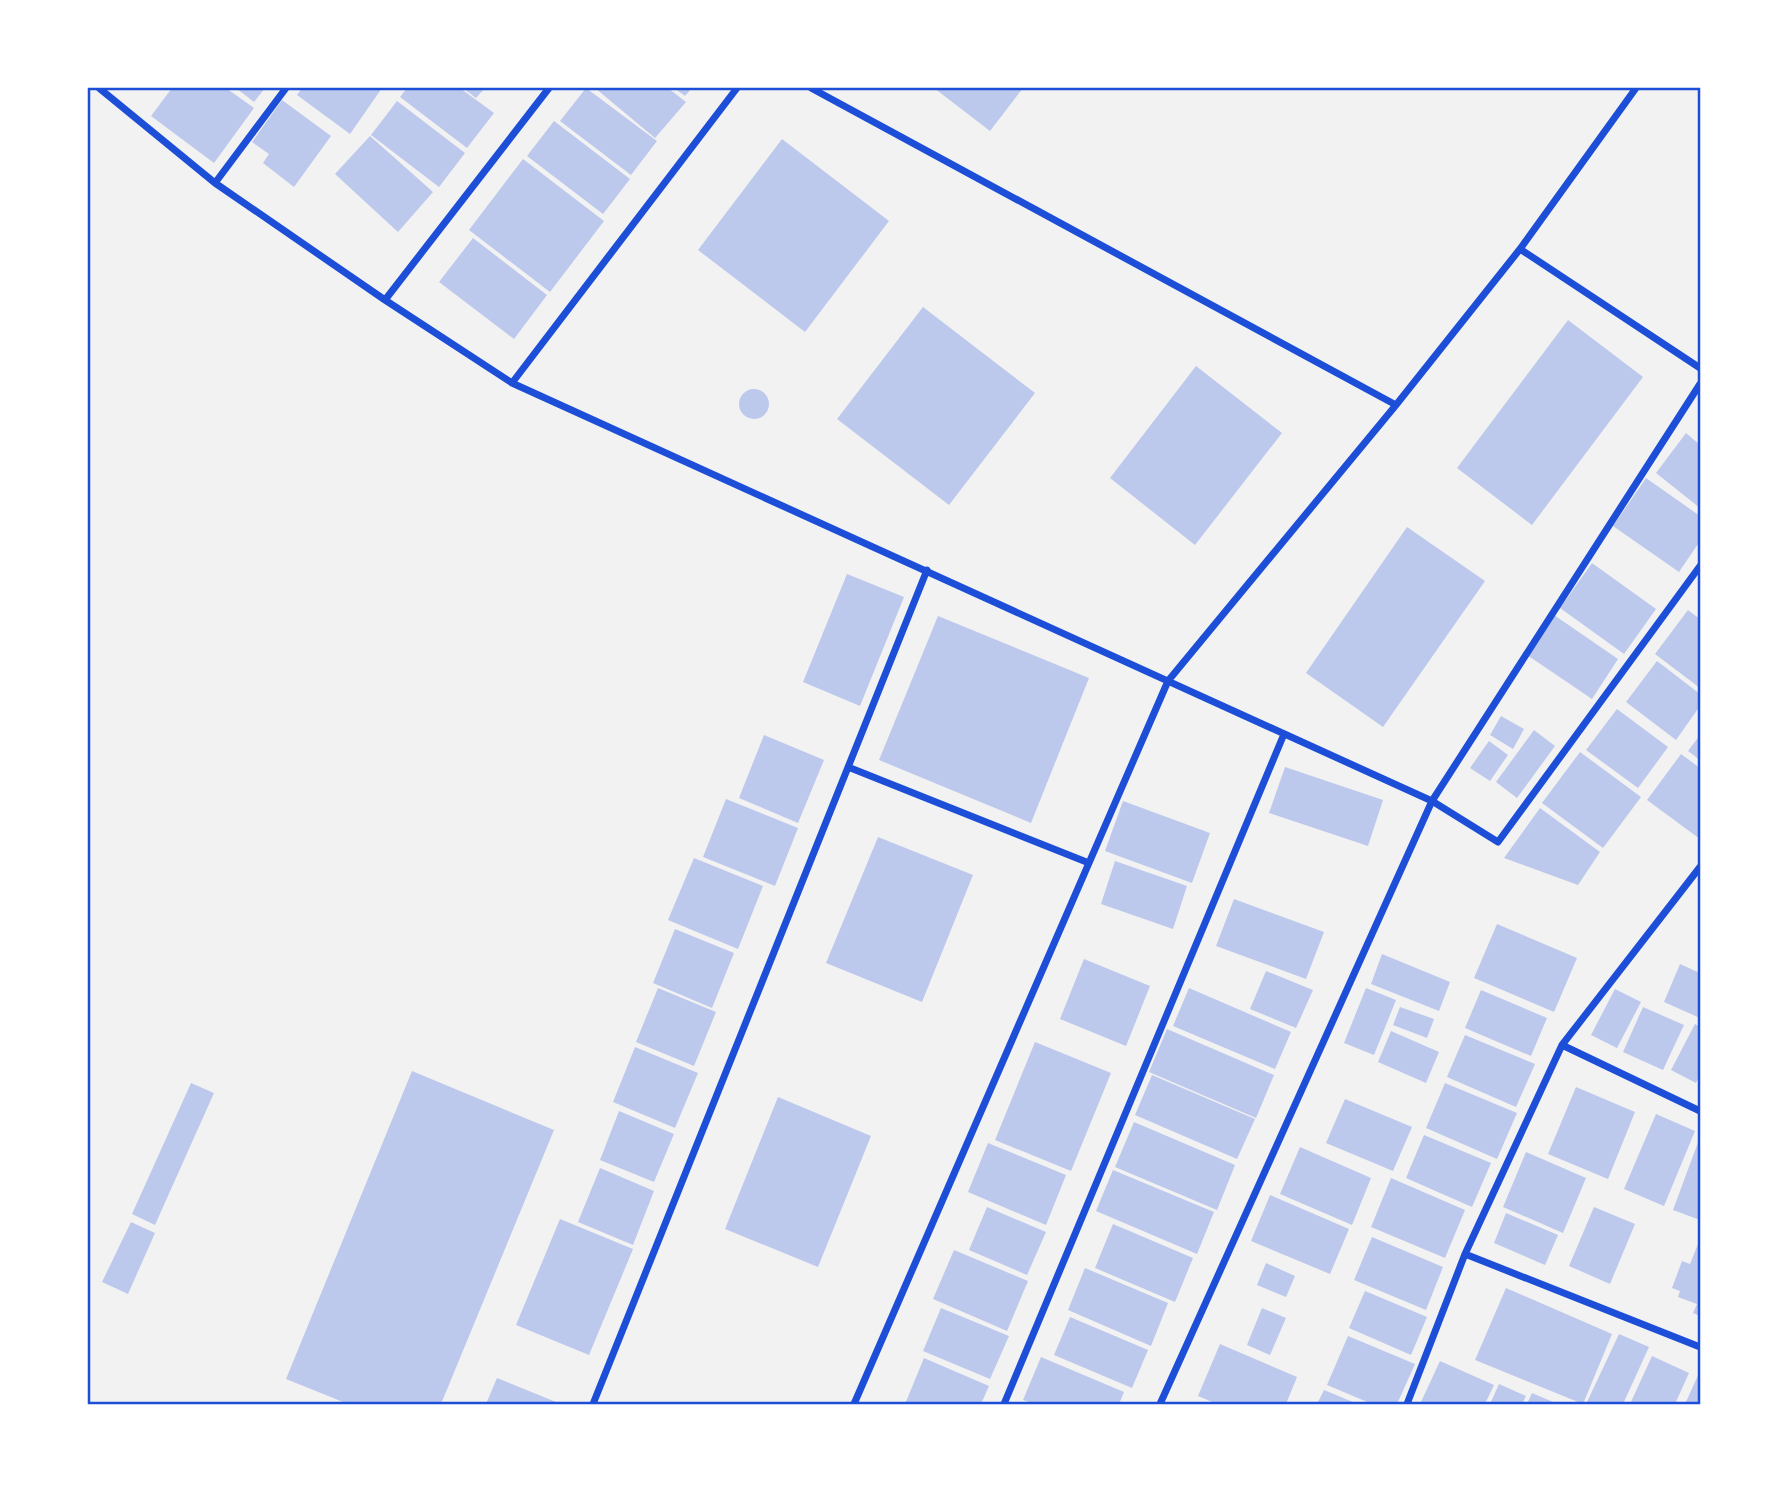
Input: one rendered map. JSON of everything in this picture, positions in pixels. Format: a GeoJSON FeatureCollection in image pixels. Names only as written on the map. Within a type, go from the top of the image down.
{"type":"FeatureCollection","features":[{"type":"Feature","properties":{"kind":"street"},"geometry":{"type":"LineString","coordinates":[[99,88],[215,183],[512,383],[1432,801],[1498,842],[1700,566]]}},
{"type":"Feature","properties":{"kind":"street"},"geometry":{"type":"LineString","coordinates":[[215,183],[286,88]]}},
{"type":"Feature","properties":{"kind":"street"},"geometry":{"type":"LineString","coordinates":[[385,300],[549,88]]}},
{"type":"Feature","properties":{"kind":"street"},"geometry":{"type":"LineString","coordinates":[[512,383],[737,88]]}},
{"type":"Feature","properties":{"kind":"street"},"geometry":{"type":"LineString","coordinates":[[811,88],[1396,405]]}},
{"type":"Feature","properties":{"kind":"street"},"geometry":{"type":"LineString","coordinates":[[854,1405],[1168,681],[1396,405],[1520,249],[1636,88]]}},
{"type":"Feature","properties":{"kind":"street"},"geometry":{"type":"LineString","coordinates":[[1520,249],[1700,368]]}},
{"type":"Feature","properties":{"kind":"street"},"geometry":{"type":"LineString","coordinates":[[1160,1405],[1432,801],[1700,384]]}},
{"type":"Feature","properties":{"kind":"street"},"geometry":{"type":"LineString","coordinates":[[593,1405],[927,570]]}},
{"type":"Feature","properties":{"kind":"street"},"geometry":{"type":"LineString","coordinates":[[1004,1405],[1284,734]]}},
{"type":"Feature","properties":{"kind":"street"},"geometry":{"type":"LineString","coordinates":[[848,767],[1090,863]]}},
{"type":"Feature","properties":{"kind":"street"},"geometry":{"type":"LineString","coordinates":[[1407,1405],[1465,1254],[1562,1045],[1700,867]]}},
{"type":"Feature","properties":{"kind":"street"},"geometry":{"type":"LineString","coordinates":[[1562,1045],[1700,1111]]}},
{"type":"Feature","properties":{"kind":"street"},"geometry":{"type":"LineString","coordinates":[[1465,1254],[1700,1347]]}},
{"type":"Feature","properties":{"kind":"building"},"geometry":{"type":"Polygon","coordinates":[[[172,88],[226,88],[254,108],[214,163],[151,116],[172,88]]]}},
{"type":"Feature","properties":{"kind":"building"},"geometry":{"type":"Polygon","coordinates":[[[236,88],[265,88],[254,102],[236,88]]]}},
{"type":"Feature","properties":{"kind":"building"},"geometry":{"type":"Polygon","coordinates":[[[302,88],[382,88],[350,134],[297,95],[302,88]]]}},
{"type":"Feature","properties":{"kind":"building"},"geometry":{"type":"Polygon","coordinates":[[[407,88],[460,88],[494,113],[467,148],[400,97],[407,88]]]}},
{"type":"Feature","properties":{"kind":"building"},"geometry":{"type":"Polygon","coordinates":[[[463,88],[485,88],[476,98],[463,88]]]}},
{"type":"Feature","properties":{"kind":"building"},"geometry":{"type":"Polygon","coordinates":[[[586,88],[657,141],[631,175],[560,121],[586,88]]]}},
{"type":"Feature","properties":{"kind":"building"},"geometry":{"type":"Polygon","coordinates":[[[595,88],[668,88],[686,102],[655,138],[595,88]]]}},
{"type":"Feature","properties":{"kind":"building"},"geometry":{"type":"Polygon","coordinates":[[[674,88],[692,88],[685,96],[674,88]]]}},
{"type":"Feature","properties":{"kind":"building"},"geometry":{"type":"Polygon","coordinates":[[[934,88],[1023,88],[990,131],[934,88]]]}},
{"type":"Feature","properties":{"kind":"building"},"geometry":{"type":"Polygon","coordinates":[[[282,100],[331,136],[294,187],[263,163],[269,154],[252,142],[282,100]]]}},
{"type":"Feature","properties":{"kind":"building"},"geometry":{"type":"Polygon","coordinates":[[[397,101],[465,153],[439,187],[371,135],[397,101]]]}},
{"type":"Feature","properties":{"kind":"building"},"geometry":{"type":"Polygon","coordinates":[[[554,121],[630,179],[603,214],[527,156],[554,121]]]}},
{"type":"Feature","properties":{"kind":"building"},"geometry":{"type":"Polygon","coordinates":[[[370,136],[433,192],[398,232],[335,174],[370,136]]]}},
{"type":"Feature","properties":{"kind":"building"},"geometry":{"type":"Polygon","coordinates":[[[782,139],[889,221],[805,332],[698,250],[782,139]]]}},
{"type":"Feature","properties":{"kind":"building"},"geometry":{"type":"Polygon","coordinates":[[[523,159],[604,221],[550,292],[469,230],[523,159]]]}},
{"type":"Feature","properties":{"kind":"building"},"geometry":{"type":"Polygon","coordinates":[[[473,238],[547,295],[514,339],[439,282],[473,238]]]}},
{"type":"Feature","properties":{"kind":"building"},"geometry":{"type":"Polygon","coordinates":[[[923,307],[1035,393],[949,505],[837,419],[923,307]]]}},
{"type":"Feature","properties":{"kind":"building"},"geometry":{"type":"Polygon","coordinates":[[[1568,320],[1643,377],[1532,525],[1457,468],[1568,320]]]}},
{"type":"Feature","properties":{"kind":"building"},"geometry":{"type":"Polygon","coordinates":[[[1196,366],[1282,433],[1195,545],[1110,478],[1196,366]]]}},
{"type":"Feature","properties":{"kind":"building"},"geometry":{"type":"Polygon","coordinates":[[[754,389],[765,393],[769,404],[765,415],[754,419],[743,415],[739,404],[743,393],[754,389]]]}},
{"type":"Feature","properties":{"kind":"building"},"geometry":{"type":"Polygon","coordinates":[[[1686,433],[1700,445],[1700,508],[1656,473],[1686,433]]]}},
{"type":"Feature","properties":{"kind":"building"},"geometry":{"type":"Polygon","coordinates":[[[1646,478],[1700,516],[1700,541],[1679,572],[1613,526],[1646,478]]]}},
{"type":"Feature","properties":{"kind":"building"},"geometry":{"type":"Polygon","coordinates":[[[1407,527],[1485,581],[1383,727],[1306,673],[1407,527]]]}},
{"type":"Feature","properties":{"kind":"building"},"geometry":{"type":"Polygon","coordinates":[[[1592,563],[1656,609],[1624,654],[1560,608],[1592,563]]]}},
{"type":"Feature","properties":{"kind":"building"},"geometry":{"type":"Polygon","coordinates":[[[847,574],[904,597],[860,706],[803,682],[847,574]]]}},
{"type":"Feature","properties":{"kind":"building"},"geometry":{"type":"Polygon","coordinates":[[[1688,610],[1700,619],[1700,688],[1655,654],[1688,610]]]}},
{"type":"Feature","properties":{"kind":"building"},"geometry":{"type":"Polygon","coordinates":[[[1554,615],[1618,659],[1592,699],[1527,655],[1554,615]]]}},
{"type":"Feature","properties":{"kind":"building"},"geometry":{"type":"Polygon","coordinates":[[[938,616],[1089,678],[1031,823],[879,760],[938,616]]]}},
{"type":"Feature","properties":{"kind":"building"},"geometry":{"type":"Polygon","coordinates":[[[1657,661],[1700,694],[1700,706],[1676,740],[1626,702],[1657,661]]]}},
{"type":"Feature","properties":{"kind":"building"},"geometry":{"type":"Polygon","coordinates":[[[1617,709],[1668,747],[1638,788],[1586,750],[1617,709]]]}},
{"type":"Feature","properties":{"kind":"building"},"geometry":{"type":"Polygon","coordinates":[[[1501,716],[1524,729],[1513,749],[1490,735],[1501,716]]]}},
{"type":"Feature","properties":{"kind":"building"},"geometry":{"type":"Polygon","coordinates":[[[1534,730],[1555,746],[1517,798],[1496,782],[1534,730]]]}},
{"type":"Feature","properties":{"kind":"building"},"geometry":{"type":"Polygon","coordinates":[[[764,735],[824,760],[798,823],[739,798],[764,735]]]}},
{"type":"Feature","properties":{"kind":"building"},"geometry":{"type":"Polygon","coordinates":[[[1700,735],[1700,760],[1688,751],[1700,735]]]}},
{"type":"Feature","properties":{"kind":"building"},"geometry":{"type":"Polygon","coordinates":[[[1489,741],[1508,755],[1490,781],[1470,768],[1489,741]]]}},
{"type":"Feature","properties":{"kind":"building"},"geometry":{"type":"Polygon","coordinates":[[[1580,752],[1641,797],[1603,848],[1542,803],[1580,752]]]}},
{"type":"Feature","properties":{"kind":"building"},"geometry":{"type":"Polygon","coordinates":[[[1681,754],[1700,768],[1700,839],[1647,800],[1681,754]]]}},
{"type":"Feature","properties":{"kind":"building"},"geometry":{"type":"Polygon","coordinates":[[[1285,767],[1383,800],[1368,846],[1269,813],[1285,767]]]}},
{"type":"Feature","properties":{"kind":"building"},"geometry":{"type":"Polygon","coordinates":[[[726,799],[798,828],[775,886],[703,857],[726,799]]]}},
{"type":"Feature","properties":{"kind":"building"},"geometry":{"type":"Polygon","coordinates":[[[1123,801],[1210,833],[1192,883],[1105,851],[1123,801]]]}},
{"type":"Feature","properties":{"kind":"building"},"geometry":{"type":"Polygon","coordinates":[[[1540,808],[1600,852],[1578,885],[1504,858],[1540,808]]]}},
{"type":"Feature","properties":{"kind":"building"},"geometry":{"type":"Polygon","coordinates":[[[878,837],[973,875],[922,1002],[826,963],[878,837]]]}},
{"type":"Feature","properties":{"kind":"building"},"geometry":{"type":"Polygon","coordinates":[[[694,858],[763,886],[738,949],[668,920],[694,858]]]}},
{"type":"Feature","properties":{"kind":"building"},"geometry":{"type":"Polygon","coordinates":[[[1115,861],[1187,886],[1173,929],[1101,904],[1115,861]]]}},
{"type":"Feature","properties":{"kind":"building"},"geometry":{"type":"Polygon","coordinates":[[[1234,899],[1324,932],[1306,979],[1216,946],[1234,899]]]}},
{"type":"Feature","properties":{"kind":"building"},"geometry":{"type":"Polygon","coordinates":[[[1497,924],[1577,958],[1554,1012],[1474,978],[1497,924]]]}},
{"type":"Feature","properties":{"kind":"building"},"geometry":{"type":"Polygon","coordinates":[[[675,929],[734,953],[712,1008],[653,983],[675,929]]]}},
{"type":"Feature","properties":{"kind":"building"},"geometry":{"type":"Polygon","coordinates":[[[1382,954],[1450,982],[1439,1011],[1371,984],[1382,954]]]}},
{"type":"Feature","properties":{"kind":"building"},"geometry":{"type":"Polygon","coordinates":[[[1084,959],[1150,986],[1126,1046],[1060,1019],[1084,959]]]}},
{"type":"Feature","properties":{"kind":"building"},"geometry":{"type":"Polygon","coordinates":[[[1680,964],[1700,973],[1700,1018],[1664,1002],[1680,964]]]}},
{"type":"Feature","properties":{"kind":"building"},"geometry":{"type":"Polygon","coordinates":[[[1266,971],[1313,990],[1296,1028],[1250,1009],[1266,971]]]}},
{"type":"Feature","properties":{"kind":"building"},"geometry":{"type":"Polygon","coordinates":[[[658,988],[716,1012],[694,1066],[636,1042],[658,988]]]}},
{"type":"Feature","properties":{"kind":"building"},"geometry":{"type":"Polygon","coordinates":[[[1189,988],[1291,1032],[1275,1069],[1173,1026],[1189,988]]]}},
{"type":"Feature","properties":{"kind":"building"},"geometry":{"type":"Polygon","coordinates":[[[1366,988],[1396,1000],[1374,1055],[1344,1043],[1366,988]]]}},
{"type":"Feature","properties":{"kind":"building"},"geometry":{"type":"Polygon","coordinates":[[[1615,989],[1641,1002],[1617,1048],[1591,1035],[1615,989]]]}},
{"type":"Feature","properties":{"kind":"building"},"geometry":{"type":"Polygon","coordinates":[[[1481,990],[1547,1018],[1531,1056],[1465,1028],[1481,990]]]}},
{"type":"Feature","properties":{"kind":"building"},"geometry":{"type":"Polygon","coordinates":[[[1400,1007],[1434,1019],[1427,1038],[1393,1025],[1400,1007]]]}},
{"type":"Feature","properties":{"kind":"building"},"geometry":{"type":"Polygon","coordinates":[[[1643,1007],[1684,1025],[1663,1070],[1623,1052],[1643,1007]]]}},
{"type":"Feature","properties":{"kind":"building"},"geometry":{"type":"Polygon","coordinates":[[[1695,1024],[1700,1027],[1700,1074],[1696,1083],[1671,1070],[1695,1024]]]}},
{"type":"Feature","properties":{"kind":"building"},"geometry":{"type":"Polygon","coordinates":[[[1167,1029],[1274,1075],[1256,1118],[1149,1072],[1167,1029]]]}},
{"type":"Feature","properties":{"kind":"building"},"geometry":{"type":"Polygon","coordinates":[[[1391,1031],[1439,1052],[1426,1083],[1378,1062],[1391,1031]]]}},
{"type":"Feature","properties":{"kind":"building"},"geometry":{"type":"Polygon","coordinates":[[[1465,1035],[1535,1064],[1516,1107],[1447,1077],[1465,1035]]]}},
{"type":"Feature","properties":{"kind":"building"},"geometry":{"type":"Polygon","coordinates":[[[1035,1042],[1111,1073],[1071,1171],[995,1140],[1035,1042]]]}},
{"type":"Feature","properties":{"kind":"building"},"geometry":{"type":"Polygon","coordinates":[[[635,1047],[698,1073],[675,1128],[613,1102],[635,1047]]]}},
{"type":"Feature","properties":{"kind":"building"},"geometry":{"type":"Polygon","coordinates":[[[412,1071],[554,1130],[441,1404],[348,1404],[286,1379],[412,1071]]]}},
{"type":"Feature","properties":{"kind":"building"},"geometry":{"type":"Polygon","coordinates":[[[1152,1075],[1255,1119],[1237,1159],[1135,1115],[1152,1075]]]}},
{"type":"Feature","properties":{"kind":"building"},"geometry":{"type":"Polygon","coordinates":[[[191,1083],[214,1093],[155,1225],[132,1214],[191,1083]]]}},
{"type":"Feature","properties":{"kind":"building"},"geometry":{"type":"Polygon","coordinates":[[[1445,1083],[1517,1113],[1497,1159],[1426,1128],[1445,1083]]]}},
{"type":"Feature","properties":{"kind":"building"},"geometry":{"type":"Polygon","coordinates":[[[1576,1087],[1635,1112],[1608,1179],[1548,1154],[1576,1087]]]}},
{"type":"Feature","properties":{"kind":"building"},"geometry":{"type":"Polygon","coordinates":[[[778,1097],[871,1136],[818,1267],[725,1229],[778,1097]]]}},
{"type":"Feature","properties":{"kind":"building"},"geometry":{"type":"Polygon","coordinates":[[[1345,1099],[1412,1127],[1393,1171],[1326,1143],[1345,1099]]]}},
{"type":"Feature","properties":{"kind":"building"},"geometry":{"type":"Polygon","coordinates":[[[619,1111],[674,1134],[654,1182],[600,1160],[619,1111]]]}},
{"type":"Feature","properties":{"kind":"building"},"geometry":{"type":"Polygon","coordinates":[[[1656,1114],[1695,1131],[1664,1206],[1624,1189],[1656,1114]]]}},
{"type":"Feature","properties":{"kind":"building"},"geometry":{"type":"Polygon","coordinates":[[[1134,1122],[1235,1165],[1217,1210],[1115,1167],[1134,1122]]]}},
{"type":"Feature","properties":{"kind":"building"},"geometry":{"type":"Polygon","coordinates":[[[1424,1135],[1491,1163],[1472,1207],[1406,1178],[1424,1135]]]}},
{"type":"Feature","properties":{"kind":"building"},"geometry":{"type":"Polygon","coordinates":[[[1700,1137],[1700,1220],[1673,1210],[1700,1137]]]}},
{"type":"Feature","properties":{"kind":"building"},"geometry":{"type":"Polygon","coordinates":[[[988,1143],[1066,1175],[1046,1225],[968,1192],[988,1143]]]}},
{"type":"Feature","properties":{"kind":"building"},"geometry":{"type":"Polygon","coordinates":[[[1300,1147],[1371,1178],[1352,1225],[1280,1194],[1300,1147]]]}},
{"type":"Feature","properties":{"kind":"building"},"geometry":{"type":"Polygon","coordinates":[[[1526,1152],[1586,1178],[1563,1233],[1503,1207],[1526,1152]]]}},
{"type":"Feature","properties":{"kind":"building"},"geometry":{"type":"Polygon","coordinates":[[[600,1168],[654,1191],[633,1245],[578,1222],[600,1168]]]}},
{"type":"Feature","properties":{"kind":"building"},"geometry":{"type":"Polygon","coordinates":[[[1113,1170],[1214,1212],[1197,1254],[1096,1211],[1113,1170]]]}},
{"type":"Feature","properties":{"kind":"building"},"geometry":{"type":"Polygon","coordinates":[[[1391,1178],[1465,1210],[1445,1258],[1371,1227],[1391,1178]]]}},
{"type":"Feature","properties":{"kind":"building"},"geometry":{"type":"Polygon","coordinates":[[[1270,1195],[1349,1229],[1330,1274],[1251,1241],[1270,1195]]]}},
{"type":"Feature","properties":{"kind":"building"},"geometry":{"type":"Polygon","coordinates":[[[987,1207],[1046,1232],[1027,1275],[969,1250],[987,1207]]]}},
{"type":"Feature","properties":{"kind":"building"},"geometry":{"type":"Polygon","coordinates":[[[1594,1207],[1635,1224],[1610,1284],[1569,1266],[1594,1207]]]}},
{"type":"Feature","properties":{"kind":"building"},"geometry":{"type":"Polygon","coordinates":[[[1506,1213],[1558,1235],[1545,1265],[1494,1243],[1506,1213]]]}},
{"type":"Feature","properties":{"kind":"building"},"geometry":{"type":"Polygon","coordinates":[[[560,1219],[633,1249],[589,1355],[516,1325],[560,1219]]]}},
{"type":"Feature","properties":{"kind":"building"},"geometry":{"type":"Polygon","coordinates":[[[131,1222],[155,1233],[128,1294],[102,1282],[131,1222]]]}},
{"type":"Feature","properties":{"kind":"building"},"geometry":{"type":"Polygon","coordinates":[[[1113,1224],[1193,1258],[1175,1302],[1095,1268],[1113,1224]]]}},
{"type":"Feature","properties":{"kind":"building"},"geometry":{"type":"Polygon","coordinates":[[[1372,1237],[1443,1267],[1426,1310],[1354,1280],[1372,1237]]]}},
{"type":"Feature","properties":{"kind":"building"},"geometry":{"type":"Polygon","coordinates":[[[1700,1239],[1700,1316],[1693,1313],[1697,1304],[1678,1297],[1680,1291],[1672,1288],[1682,1261],[1690,1264],[1700,1239]]]}},
{"type":"Feature","properties":{"kind":"building"},"geometry":{"type":"Polygon","coordinates":[[[954,1250],[1028,1281],[1007,1331],[933,1299],[954,1250]]]}},
{"type":"Feature","properties":{"kind":"building"},"geometry":{"type":"Polygon","coordinates":[[[1266,1263],[1295,1276],[1286,1297],[1257,1285],[1266,1263]]]}},
{"type":"Feature","properties":{"kind":"building"},"geometry":{"type":"Polygon","coordinates":[[[1085,1268],[1168,1303],[1151,1346],[1068,1310],[1085,1268]]]}},
{"type":"Feature","properties":{"kind":"building"},"geometry":{"type":"Polygon","coordinates":[[[1506,1288],[1612,1334],[1583,1404],[1475,1360],[1506,1288]]]}},
{"type":"Feature","properties":{"kind":"building"},"geometry":{"type":"Polygon","coordinates":[[[1365,1291],[1427,1317],[1411,1355],[1349,1328],[1365,1291]]]}},
{"type":"Feature","properties":{"kind":"building"},"geometry":{"type":"Polygon","coordinates":[[[941,1308],[1009,1336],[990,1379],[923,1351],[941,1308]]]}},
{"type":"Feature","properties":{"kind":"building"},"geometry":{"type":"Polygon","coordinates":[[[1262,1308],[1286,1318],[1270,1355],[1247,1345],[1262,1308]]]}},
{"type":"Feature","properties":{"kind":"building"},"geometry":{"type":"Polygon","coordinates":[[[1070,1317],[1148,1350],[1132,1388],[1054,1355],[1070,1317]]]}},
{"type":"Feature","properties":{"kind":"building"},"geometry":{"type":"Polygon","coordinates":[[[1619,1334],[1649,1347],[1623,1404],[1587,1402],[1619,1334]]]}},
{"type":"Feature","properties":{"kind":"building"},"geometry":{"type":"Polygon","coordinates":[[[1348,1336],[1415,1364],[1397,1404],[1372,1404],[1327,1385],[1348,1336]]]}},
{"type":"Feature","properties":{"kind":"building"},"geometry":{"type":"Polygon","coordinates":[[[1220,1344],[1297,1377],[1286,1404],[1217,1404],[1198,1396],[1220,1344]]]}},
{"type":"Feature","properties":{"kind":"building"},"geometry":{"type":"Polygon","coordinates":[[[1652,1356],[1689,1373],[1675,1404],[1630,1404],[1652,1356]]]}},
{"type":"Feature","properties":{"kind":"building"},"geometry":{"type":"Polygon","coordinates":[[[1041,1357],[1124,1392],[1119,1404],[1035,1404],[1023,1400],[1041,1357]]]}},
{"type":"Feature","properties":{"kind":"building"},"geometry":{"type":"Polygon","coordinates":[[[924,1358],[989,1386],[981,1404],[905,1404],[924,1358]]]}},
{"type":"Feature","properties":{"kind":"building"},"geometry":{"type":"Polygon","coordinates":[[[1440,1361],[1494,1385],[1485,1404],[1420,1404],[1440,1361]]]}},
{"type":"Feature","properties":{"kind":"building"},"geometry":{"type":"Polygon","coordinates":[[[1700,1371],[1700,1404],[1685,1404],[1700,1371]]]}},
{"type":"Feature","properties":{"kind":"building"},"geometry":{"type":"Polygon","coordinates":[[[497,1378],[561,1404],[486,1404],[497,1378]]]}},
{"type":"Feature","properties":{"kind":"building"},"geometry":{"type":"Polygon","coordinates":[[[1499,1384],[1526,1396],[1522,1404],[1490,1404],[1499,1384]]]}},
{"type":"Feature","properties":{"kind":"building"},"geometry":{"type":"Polygon","coordinates":[[[1324,1390],[1358,1404],[1317,1404],[1324,1390]]]}},
{"type":"Feature","properties":{"kind":"building"},"geometry":{"type":"Polygon","coordinates":[[[1532,1393],[1558,1404],[1527,1404],[1532,1393]]]}}]}
